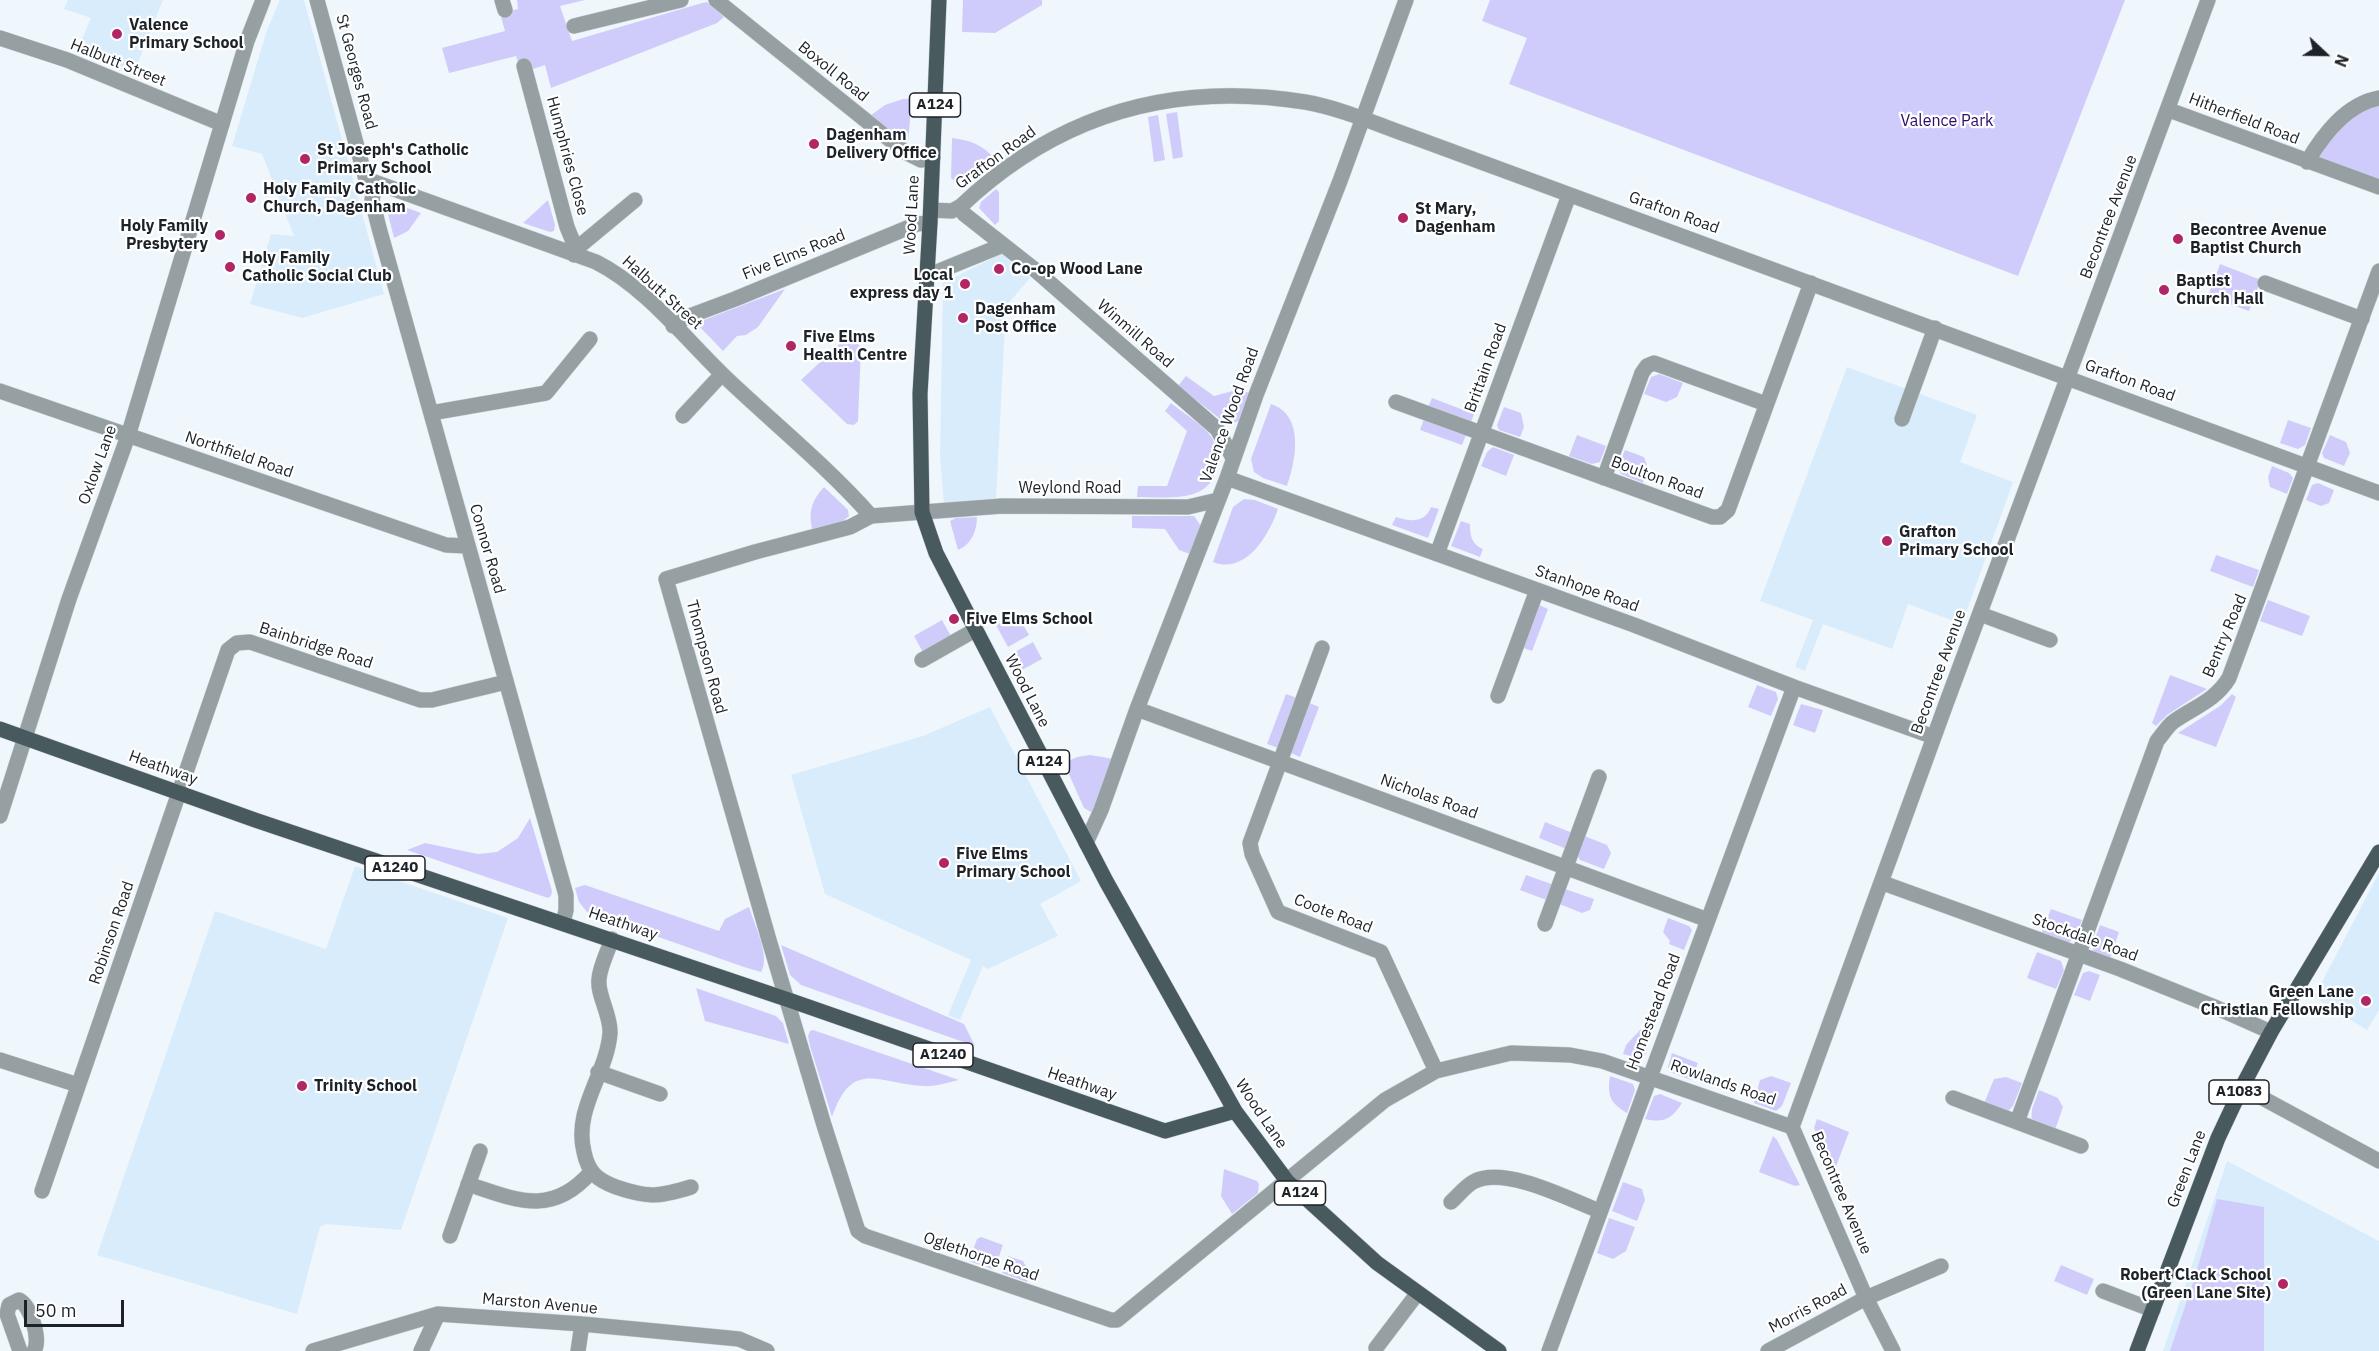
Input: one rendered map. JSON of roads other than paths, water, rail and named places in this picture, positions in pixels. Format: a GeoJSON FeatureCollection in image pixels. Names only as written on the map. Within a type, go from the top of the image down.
{"type":"FeatureCollection","features":[{"type":"Feature","properties":{"kind":"main road","name":"Wood Lane"},"geometry":{"type":"LineString","coordinates":[[939,0],[920,394],[922,512],[936,553],[1086,843],[1235,1111],[1287,1181],[1377,1263],[1499,1351]]}},
{"type":"Feature","properties":{"kind":"main road","name":"Heathway"},"geometry":{"type":"LineString","coordinates":[[0,729],[179,793],[612,939],[1165,1131],[1235,1111]]}},
{"type":"Feature","properties":{"kind":"main road","name":"Green Lane"},"geometry":{"type":"LineString","coordinates":[[2137,1351],[2218,1138],[2241,1087],[2271,1032],[2379,852]]}},
{"type":"Feature","properties":{"kind":"street","name":"Oxlow Lane"},"geometry":{"type":"LineString","coordinates":[[0,816],[69,599],[128,436],[247,41],[263,0]]}},
{"type":"Feature","properties":{"kind":"street","name":"St Georges Road"},"geometry":{"type":"LineString","coordinates":[[317,0],[365,176],[375,184]]}},
{"type":"Feature","properties":{"kind":"street"},"geometry":{"type":"LineString","coordinates":[[574,26],[681,0]]}},
{"type":"Feature","properties":{"kind":"street","name":"Boxoll Road"},"geometry":{"type":"LineString","coordinates":[[716,0],[905,152],[921,160],[933,158]]}},
{"type":"Feature","properties":{"kind":"street","name":"Valence Wood Road"},"geometry":{"type":"LineString","coordinates":[[1086,843],[1101,810],[1137,709],[1227,478],[1256,395],[1363,119],[1406,0]]}},
{"type":"Feature","properties":{"kind":"street","name":"Becontree Avenue"},"geometry":{"type":"LineString","coordinates":[[1893,1351],[1866,1298],[1792,1127],[1883,883],[1934,737],[2208,0]]}},
{"type":"Feature","properties":{"kind":"street","name":"Halbutt Street"},"geometry":{"type":"LineString","coordinates":[[0,38],[67,60],[222,124]]}},
{"type":"Feature","properties":{"kind":"street","name":"Humphries Close"},"geometry":{"type":"LineString","coordinates":[[524,66],[575,252]]}},
{"type":"Feature","properties":{"kind":"street","name":"Grafton Road"},"geometry":{"type":"LineString","coordinates":[[961,206],[1018,160],[1062,134],[1107,115],[1160,102],[1214,95],[1308,102],[1363,119],[2379,493]]}},
{"type":"Feature","properties":{"kind":"street","name":"Hitherfield Road"},"geometry":{"type":"LineString","coordinates":[[2307,162],[2320,140],[2338,120],[2355,108],[2379,98]]}},
{"type":"Feature","properties":{"kind":"street","name":"Hitherfield Road"},"geometry":{"type":"LineString","coordinates":[[2169,110],[2379,187]]}},
{"type":"Feature","properties":{"kind":"street","name":"Halbutt Street"},"geometry":{"type":"LineString","coordinates":[[375,184],[575,252],[622,277],[722,374],[848,490],[871,516]]}},
{"type":"Feature","properties":{"kind":"street","name":"Connor Road"},"geometry":{"type":"LineString","coordinates":[[375,184],[372,200],[376,218],[566,895],[563,923]]}},
{"type":"Feature","properties":{"kind":"street","name":"Brittain Road"},"geometry":{"type":"LineString","coordinates":[[1437,554],[1569,195]]}},
{"type":"Feature","properties":{"kind":"street"},"geometry":{"type":"LineString","coordinates":[[575,252],[635,200]]}},
{"type":"Feature","properties":{"kind":"street"},"geometry":{"type":"LineString","coordinates":[[930,216],[952,211],[961,206]]}},
{"type":"Feature","properties":{"kind":"street","name":"Winmill Road"},"geometry":{"type":"LineString","coordinates":[[961,206],[964,214],[1034,269],[1217,429],[1233,458]]}},
{"type":"Feature","properties":{"kind":"street","name":"Five Elms Road"},"geometry":{"type":"LineString","coordinates":[[673,326],[687,316],[735,299],[917,224],[930,216]]}},
{"type":"Feature","properties":{"kind":"street"},"geometry":{"type":"LineString","coordinates":[[927,276],[1003,245]]}},
{"type":"Feature","properties":{"kind":"street","name":"Bentry Road"},"geometry":{"type":"LineString","coordinates":[[2017,1122],[2157,741],[2171,723],[2221,692],[2229,678],[2379,271]]}},
{"type":"Feature","properties":{"kind":"street","name":"Boulton Road"},"geometry":{"type":"LineString","coordinates":[[1396,402],[1712,517],[1720,517],[1728,510],[1811,283]]}},
{"type":"Feature","properties":{"kind":"street"},"geometry":{"type":"LineString","coordinates":[[2265,283],[2362,319]]}},
{"type":"Feature","properties":{"kind":"street"},"geometry":{"type":"LineString","coordinates":[[1902,419],[1935,328]]}},
{"type":"Feature","properties":{"kind":"street"},"geometry":{"type":"LineString","coordinates":[[431,413],[546,393],[590,339]]}},
{"type":"Feature","properties":{"kind":"street"},"geometry":{"type":"LineString","coordinates":[[1604,478],[1642,373],[1647,366],[1654,363],[1766,404]]}},
{"type":"Feature","properties":{"kind":"street"},"geometry":{"type":"LineString","coordinates":[[683,416],[722,374]]}},
{"type":"Feature","properties":{"kind":"street","name":"Northfield Road"},"geometry":{"type":"LineString","coordinates":[[0,391],[446,545],[467,546]]}},
{"type":"Feature","properties":{"kind":"street","name":"Stanhope Road"},"geometry":{"type":"LineString","coordinates":[[1227,478],[1538,590],[1794,687],[1934,737]]}},
{"type":"Feature","properties":{"kind":"street","name":"Weylond Road"},"geometry":{"type":"LineString","coordinates":[[922,512],[1002,506],[1188,507],[1218,500]]}},
{"type":"Feature","properties":{"kind":"street","name":"Thompson Road"},"geometry":{"type":"LineString","coordinates":[[786,999],[666,579],[850,527],[871,516],[922,512]]}},
{"type":"Feature","properties":{"kind":"street"},"geometry":{"type":"LineString","coordinates":[[1498,696],[1538,590]]}},
{"type":"Feature","properties":{"kind":"street"},"geometry":{"type":"LineString","coordinates":[[1980,614],[2050,640]]}},
{"type":"Feature","properties":{"kind":"street"},"geometry":{"type":"LineString","coordinates":[[922,660],[975,630]]}},
{"type":"Feature","properties":{"kind":"street","name":"Bainbridge Road"},"geometry":{"type":"LineString","coordinates":[[179,793],[225,654],[237,643],[250,642],[420,700],[432,700],[506,682]]}},
{"type":"Feature","properties":{"kind":"street","name":"Coote Road"},"geometry":{"type":"LineString","coordinates":[[1322,648],[1250,843],[1252,854],[1278,912],[1381,952],[1436,1071]]}},
{"type":"Feature","properties":{"kind":"street","name":"Homestead Road"},"geometry":{"type":"LineString","coordinates":[[1549,1351],[1599,1210],[1794,687]]}},
{"type":"Feature","properties":{"kind":"street","name":"Nicholas Road"},"geometry":{"type":"LineString","coordinates":[[1137,709],[1708,920]]}},
{"type":"Feature","properties":{"kind":"street"},"geometry":{"type":"LineString","coordinates":[[1545,924],[1599,777]]}},
{"type":"Feature","properties":{"kind":"street","name":"Robinson Road"},"geometry":{"type":"LineString","coordinates":[[42,1191],[179,793]]}},
{"type":"Feature","properties":{"kind":"street","name":"Stockdale Road"},"geometry":{"type":"LineString","coordinates":[[1883,883],[2206,1003],[2271,1032]]}},
{"type":"Feature","properties":{"kind":"street"},"geometry":{"type":"LineString","coordinates":[[612,939],[598,980],[610,1030],[608,1045],[581,1122],[580,1140],[586,1163],[601,1182],[637,1194],[663,1196],[691,1187]]}},
{"type":"Feature","properties":{"kind":"street","name":"Oglethorpe Road"},"geometry":{"type":"LineString","coordinates":[[786,999],[855,1223],[858,1231],[865,1236],[1117,1320],[1287,1181]]}},
{"type":"Feature","properties":{"kind":"street","name":"Rowlands Road"},"geometry":{"type":"LineString","coordinates":[[1287,1181],[1385,1100],[1436,1071],[1511,1053],[1570,1055],[1602,1062],[1792,1127]]}},
{"type":"Feature","properties":{"kind":"street"},"geometry":{"type":"LineString","coordinates":[[0,1060],[78,1085]]}},
{"type":"Feature","properties":{"kind":"street"},"geometry":{"type":"LineString","coordinates":[[598,1072],[660,1094]]}},
{"type":"Feature","properties":{"kind":"street"},"geometry":{"type":"LineString","coordinates":[[2241,1087],[2379,1161]]}},
{"type":"Feature","properties":{"kind":"street"},"geometry":{"type":"LineString","coordinates":[[1953,1098],[2081,1146]]}},
{"type":"Feature","properties":{"kind":"street"},"geometry":{"type":"LineString","coordinates":[[450,1236],[480,1151]]}},
{"type":"Feature","properties":{"kind":"street"},"geometry":{"type":"LineString","coordinates":[[468,1184],[516,1200],[542,1200],[558,1198],[578,1187],[591,1172]]}},
{"type":"Feature","properties":{"kind":"street"},"geometry":{"type":"LineString","coordinates":[[1451,1202],[1474,1181],[1495,1175],[1515,1179],[1599,1210]]}},
{"type":"Feature","properties":{"kind":"street","name":"Morris Road"},"geometry":{"type":"LineString","coordinates":[[1768,1351],[1866,1298],[1941,1266]]}},
{"type":"Feature","properties":{"kind":"street"},"geometry":{"type":"LineString","coordinates":[[2103,1291],[2153,1310]]}},
{"type":"Feature","properties":{"kind":"street"},"geometry":{"type":"LineString","coordinates":[[1376,1348],[1417,1294]]}},
{"type":"Feature","properties":{"kind":"street"},"geometry":{"type":"LineString","coordinates":[[20,1351],[7,1309],[14,1301],[19,1300],[27,1306],[38,1342],[34,1351]]}},
{"type":"Feature","properties":{"kind":"street"},"geometry":{"type":"LineString","coordinates":[[421,1351],[438,1314]]}},
{"type":"Feature","properties":{"kind":"street","name":"Marston Avenue"},"geometry":{"type":"LineString","coordinates":[[313,1351],[438,1314],[582,1324],[739,1339],[766,1351]]}},
{"type":"Feature","properties":{"kind":"street"},"geometry":{"type":"LineString","coordinates":[[578,1351],[582,1324]]}},
{"type":"Feature","properties":{"kind":"place","name":"Valence Primary School"},"geometry":{"type":"Point","coordinates":[117,34]}},
{"type":"Feature","properties":{"kind":"place","name":"Dagenham Delivery Office"},"geometry":{"type":"Point","coordinates":[814,144]}},
{"type":"Feature","properties":{"kind":"place","name":"St Joseph's Catholic Primary School"},"geometry":{"type":"Point","coordinates":[305,159]}},
{"type":"Feature","properties":{"kind":"place","name":"Holy Family Catholic Church, Dagenham"},"geometry":{"type":"Point","coordinates":[251,198]}},
{"type":"Feature","properties":{"kind":"place","name":"St Mary, Dagenham"},"geometry":{"type":"Point","coordinates":[1403,218]}},
{"type":"Feature","properties":{"kind":"place","name":"Holy Family Presbytery"},"geometry":{"type":"Point","coordinates":[220,235]}},
{"type":"Feature","properties":{"kind":"place","name":"Becontree Avenue Baptist Church"},"geometry":{"type":"Point","coordinates":[2178,239]}},
{"type":"Feature","properties":{"kind":"place","name":"Holy Family Catholic Social Club"},"geometry":{"type":"Point","coordinates":[230,267]}},
{"type":"Feature","properties":{"kind":"place","name":"Co-op Wood Lane"},"geometry":{"type":"Point","coordinates":[999,269]}},
{"type":"Feature","properties":{"kind":"place","name":"Local express day 1"},"geometry":{"type":"Point","coordinates":[965,284]}},
{"type":"Feature","properties":{"kind":"place","name":"Baptist Church Hall"},"geometry":{"type":"Point","coordinates":[2164,290]}},
{"type":"Feature","properties":{"kind":"place","name":"Dagenham Post Office"},"geometry":{"type":"Point","coordinates":[963,318]}},
{"type":"Feature","properties":{"kind":"place","name":"Five Elms Health Centre"},"geometry":{"type":"Point","coordinates":[791,346]}},
{"type":"Feature","properties":{"kind":"place","name":"Grafton Primary School"},"geometry":{"type":"Point","coordinates":[1887,541]}},
{"type":"Feature","properties":{"kind":"place","name":"Five Elms School"},"geometry":{"type":"Point","coordinates":[954,619]}},
{"type":"Feature","properties":{"kind":"place","name":"Five Elms Primary School"},"geometry":{"type":"Point","coordinates":[944,863]}},
{"type":"Feature","properties":{"kind":"place","name":"Green Lane Christian Fellowship"},"geometry":{"type":"Point","coordinates":[2366,1001]}},
{"type":"Feature","properties":{"kind":"place","name":"Trinity School"},"geometry":{"type":"Point","coordinates":[302,1086]}},
{"type":"Feature","properties":{"kind":"place","name":"Robert Clack School (Green Lane Site)"},"geometry":{"type":"Point","coordinates":[2283,1284]}},
{"type":"Feature","properties":{"kind":"park label","name":"Valence Park"},"geometry":{"type":"Point","coordinates":[1947,121]}}]}
